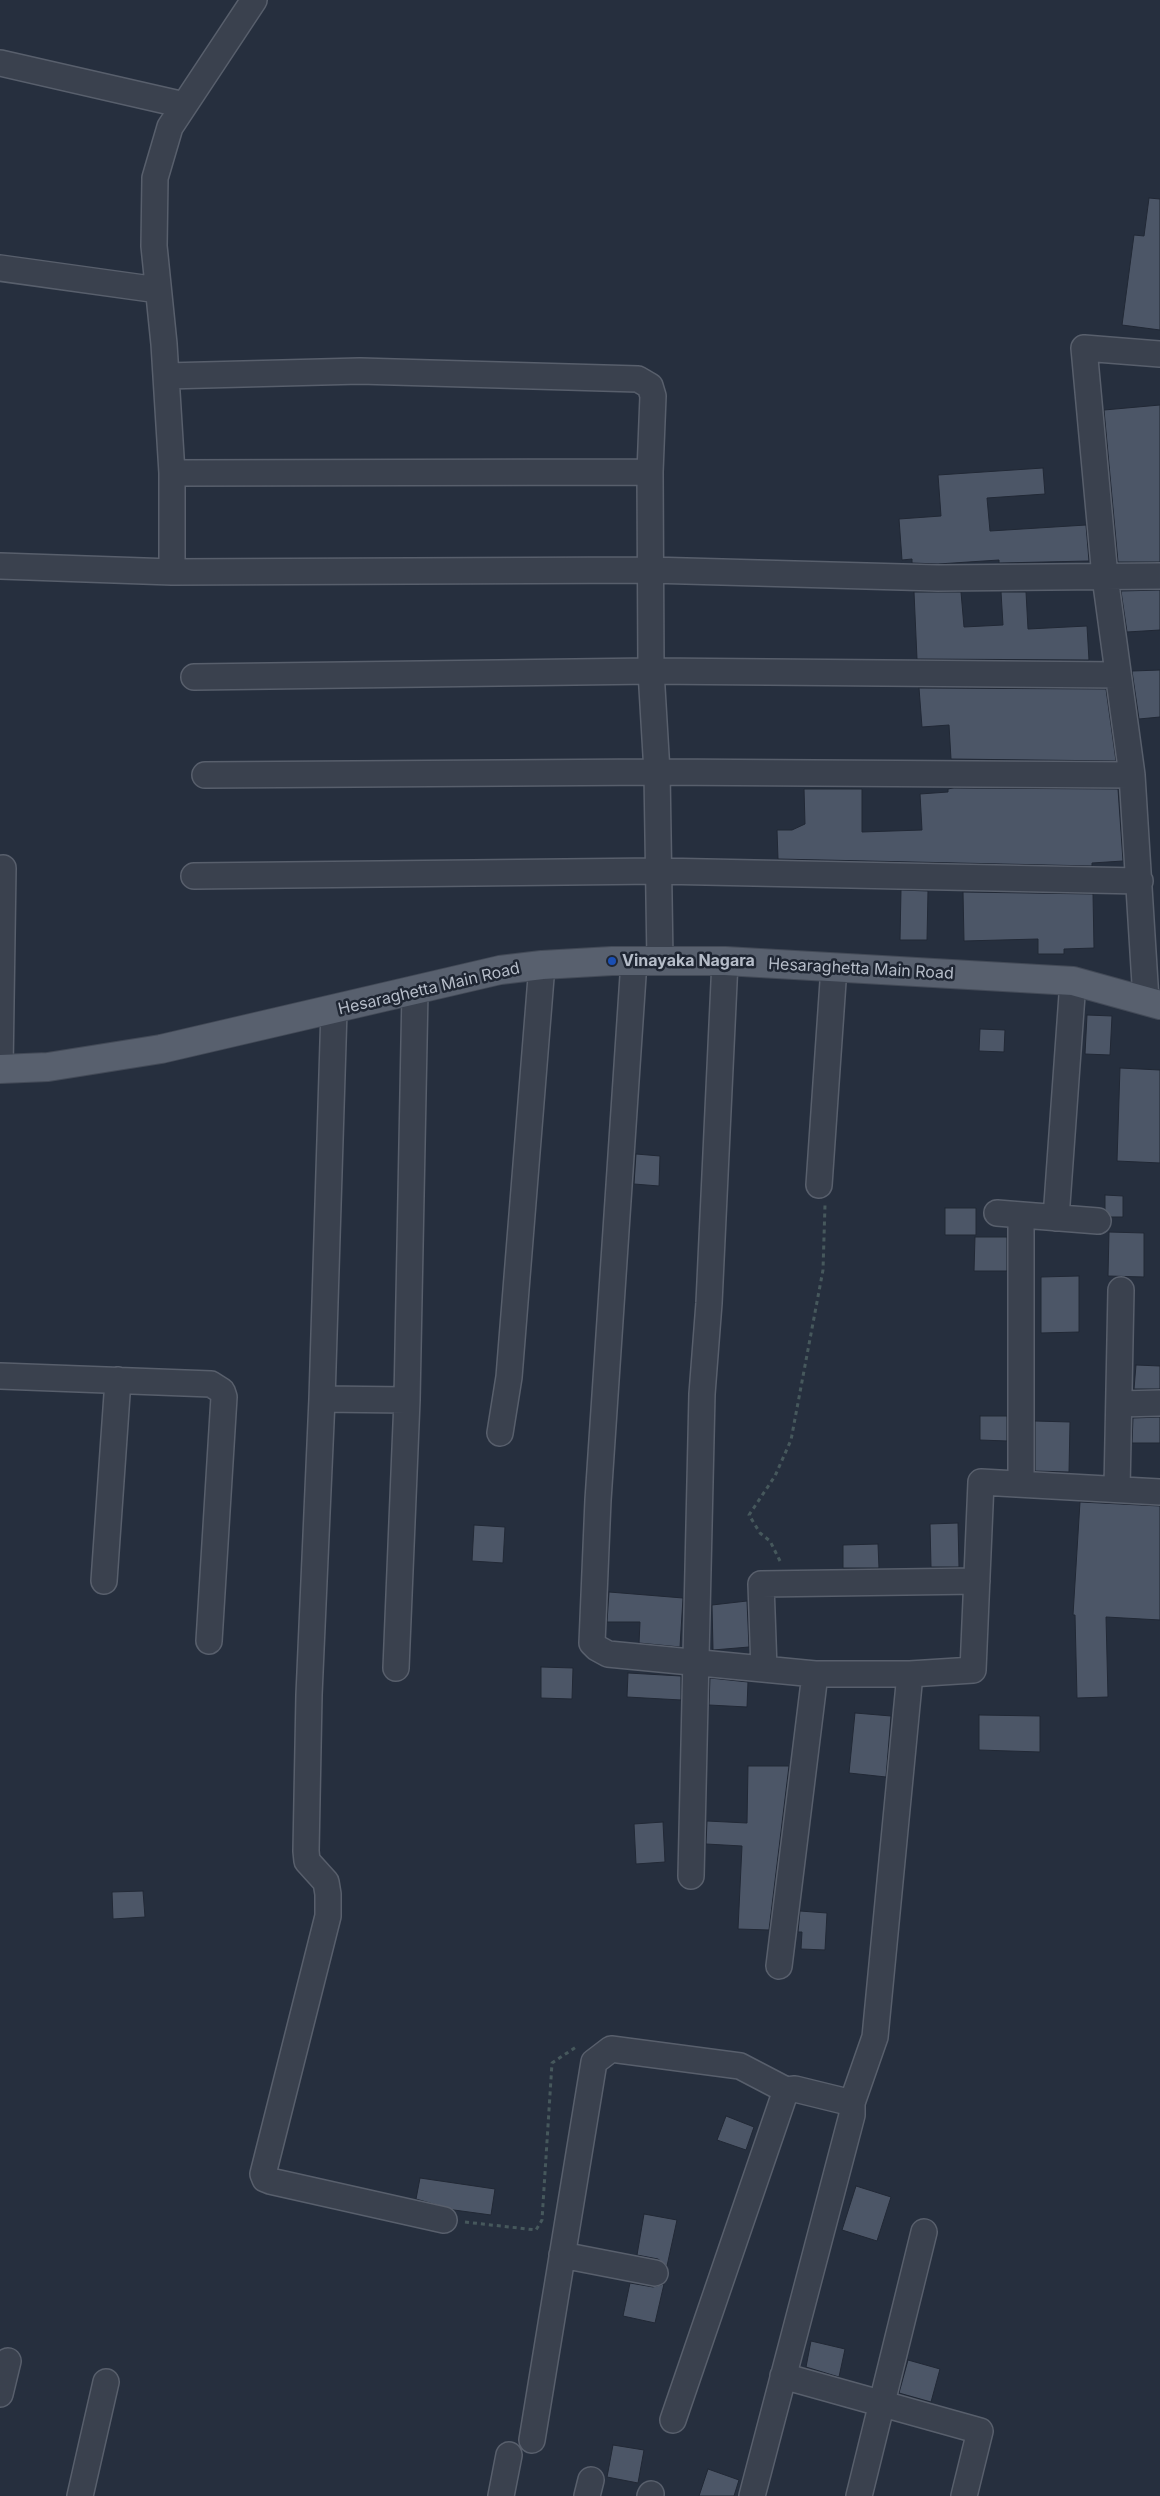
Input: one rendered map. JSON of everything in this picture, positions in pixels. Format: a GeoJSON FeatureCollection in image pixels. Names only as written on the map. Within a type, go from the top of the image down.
{"type":"FeatureCollection","features":[{"type":"Feature","properties":{"kind":"main road","name":"Hesaraghetta Main Road"},"geometry":{"type":"LineString","coordinates":[[0,1069],[48,1067],[161,1049],[500,970],[542,965],[647,961],[725,961],[1073,981],[1153,1002]]}},
{"type":"Feature","properties":{"kind":"street"},"geometry":{"type":"LineString","coordinates":[[172,572],[172,473],[166,376],[154,246],[155,178],[170,127],[254,0]]}},
{"type":"Feature","properties":{"kind":"street"},"geometry":{"type":"LineString","coordinates":[[0,63],[184,105]]}},
{"type":"Feature","properties":{"kind":"street"},"geometry":{"type":"LineString","coordinates":[[0,268],[158,290]]}},
{"type":"Feature","properties":{"kind":"street"},"geometry":{"type":"LineString","coordinates":[[1153,1002],[1140,881],[1132,775],[1105,576],[1084,348],[1160,354]]}},
{"type":"Feature","properties":{"kind":"street"},"geometry":{"type":"LineString","coordinates":[[166,376],[360,371],[638,379],[650,386],[653,396],[650,472],[651,671],[658,871],[647,961],[598,1500],[592,1643],[596,1648],[608,1654],[815,1674],[910,1674],[973,1670],[980,1482],[1160,1492]]}},
{"type":"Feature","properties":{"kind":"street"},"geometry":{"type":"LineString","coordinates":[[172,473],[650,472]]}},
{"type":"Feature","properties":{"kind":"street"},"geometry":{"type":"LineString","coordinates":[[0,566],[172,572],[650,570],[938,578],[1160,576]]}},
{"type":"Feature","properties":{"kind":"street"},"geometry":{"type":"LineString","coordinates":[[194,677],[651,671],[1118,675]]}},
{"type":"Feature","properties":{"kind":"street"},"geometry":{"type":"LineString","coordinates":[[205,776],[656,772],[1132,775]]}},
{"type":"Feature","properties":{"kind":"street"},"geometry":{"type":"LineString","coordinates":[[0,1069],[3,868]]}},
{"type":"Feature","properties":{"kind":"street"},"geometry":{"type":"LineString","coordinates":[[194,876],[658,871],[1140,881]]}},
{"type":"Feature","properties":{"kind":"street"},"geometry":{"type":"LineString","coordinates":[[691,1876],[698,1662],[702,1394],[725,961]]}},
{"type":"Feature","properties":{"kind":"street"},"geometry":{"type":"LineString","coordinates":[[500,1433],[509,1377],[542,965]]}},
{"type":"Feature","properties":{"kind":"street"},"geometry":{"type":"LineString","coordinates":[[819,1185],[834,967]]}},
{"type":"Feature","properties":{"kind":"street"},"geometry":{"type":"LineString","coordinates":[[1056,1218],[1073,981]]}},
{"type":"Feature","properties":{"kind":"street"},"geometry":{"type":"LineString","coordinates":[[396,1668],[407,1400],[415,991]]}},
{"type":"Feature","properties":{"kind":"street"},"geometry":{"type":"LineString","coordinates":[[334,1010],[322,1399],[309,1695],[306,1851],[307,1861],[326,1882],[328,1916],[263,2174],[265,2179],[270,2182],[444,2220]]}},
{"type":"Feature","properties":{"kind":"street"},"geometry":{"type":"LineString","coordinates":[[1021,1484],[1009,1214],[1098,1221]]}},
{"type":"Feature","properties":{"kind":"street"},"geometry":{"type":"LineString","coordinates":[[1117,1489],[1122,1290]]}},
{"type":"Feature","properties":{"kind":"street"},"geometry":{"type":"LineString","coordinates":[[0,1376],[211,1384],[222,1391],[224,1397],[209,1641]]}},
{"type":"Feature","properties":{"kind":"street"},"geometry":{"type":"LineString","coordinates":[[104,1581],[118,1380]]}},
{"type":"Feature","properties":{"kind":"street"},"geometry":{"type":"LineString","coordinates":[[322,1399],[407,1400]]}},
{"type":"Feature","properties":{"kind":"street"},"geometry":{"type":"LineString","coordinates":[[1119,1404],[1160,1403]]}},
{"type":"Feature","properties":{"kind":"street"},"geometry":{"type":"LineString","coordinates":[[764,1669],[761,1584],[977,1581]]}},
{"type":"Feature","properties":{"kind":"street"},"geometry":{"type":"LineString","coordinates":[[779,1966],[815,1674]]}},
{"type":"Feature","properties":{"kind":"street"},"geometry":{"type":"LineString","coordinates":[[752,2496],[852,2115],[852,2102],[875,2037],[910,1674]]}},
{"type":"Feature","properties":{"kind":"street"},"geometry":{"type":"LineString","coordinates":[[532,2440],[594,2062],[611,2049],[740,2066],[786,2090],[795,2089],[852,2102]]}},
{"type":"Feature","properties":{"kind":"street"},"geometry":{"type":"LineString","coordinates":[[673,2420],[786,2090]]}},
{"type":"Feature","properties":{"kind":"street"},"geometry":{"type":"LineString","coordinates":[[859,2496],[924,2232]]}},
{"type":"Feature","properties":{"kind":"street"},"geometry":{"type":"LineString","coordinates":[[562,2254],[655,2273]]}},
{"type":"Feature","properties":{"kind":"street"},"geometry":{"type":"LineString","coordinates":[[0,2394],[8,2361]]}},
{"type":"Feature","properties":{"kind":"street"},"geometry":{"type":"LineString","coordinates":[[783,2376],[980,2431],[964,2496]]}},
{"type":"Feature","properties":{"kind":"street"},"geometry":{"type":"LineString","coordinates":[[80,2496],[106,2382]]}},
{"type":"Feature","properties":{"kind":"street"},"geometry":{"type":"LineString","coordinates":[[501,2496],[509,2455]]}},
{"type":"Feature","properties":{"kind":"path"},"geometry":{"type":"LineString","coordinates":[[780,1558],[770,1541],[760,1533],[749,1515],[775,1476],[791,1440],[800,1400],[823,1270],[826,1209],[819,1185]]}},
{"type":"Feature","properties":{"kind":"path"},"geometry":{"type":"LineString","coordinates":[[444,2220],[536,2230],[542,2220],[552,2063],[579,2046],[611,2049]]}},
{"type":"Feature","properties":{"kind":"building"},"geometry":{"type":"Polygon","coordinates":[[[1149,198],[1160,199],[1160,330],[1122,325],[1134,235],[1144,236],[1149,198]]]}},
{"type":"Feature","properties":{"kind":"building"},"geometry":{"type":"Polygon","coordinates":[[[1160,405],[1160,562],[1118,562],[1104,410],[1160,405]]]}},
{"type":"Feature","properties":{"kind":"building"},"geometry":{"type":"Polygon","coordinates":[[[1043,468],[1045,494],[987,498],[990,531],[1086,525],[1089,561],[999,563],[999,560],[938,564],[912,563],[912,559],[902,560],[899,519],[941,516],[938,475],[1043,468]]]}},
{"type":"Feature","properties":{"kind":"building"},"geometry":{"type":"Polygon","coordinates":[[[1160,590],[1160,630],[1127,632],[1121,591],[1160,590]]]}},
{"type":"Feature","properties":{"kind":"building"},"geometry":{"type":"Polygon","coordinates":[[[914,592],[961,592],[964,627],[1003,625],[1001,592],[1026,592],[1028,629],[1087,626],[1089,660],[917,659],[914,592]]]}},
{"type":"Feature","properties":{"kind":"building"},"geometry":{"type":"Polygon","coordinates":[[[1160,670],[1160,717],[1139,719],[1132,671],[1160,670]]]}},
{"type":"Feature","properties":{"kind":"building"},"geometry":{"type":"Polygon","coordinates":[[[919,688],[1106,689],[1116,761],[951,759],[949,725],[922,727],[919,688]]]}},
{"type":"Feature","properties":{"kind":"building"},"geometry":{"type":"Polygon","coordinates":[[[804,789],[862,789],[862,832],[922,830],[920,794],[948,792],[948,789],[1118,789],[1123,861],[1092,863],[1092,866],[778,859],[777,830],[792,830],[805,824],[804,789]]]}},
{"type":"Feature","properties":{"kind":"building"},"geometry":{"type":"Polygon","coordinates":[[[901,890],[928,891],[927,940],[900,940],[901,890]]]}},
{"type":"Feature","properties":{"kind":"building"},"geometry":{"type":"Polygon","coordinates":[[[963,892],[1093,894],[1094,948],[1064,949],[1064,954],[1038,954],[1038,939],[964,941],[963,892]]]}},
{"type":"Feature","properties":{"kind":"building"},"geometry":{"type":"Polygon","coordinates":[[[1087,1015],[1112,1016],[1110,1055],[1085,1054],[1087,1015]]]}},
{"type":"Feature","properties":{"kind":"building"},"geometry":{"type":"Polygon","coordinates":[[[980,1029],[1005,1030],[1004,1052],[979,1051],[980,1029]]]}},
{"type":"Feature","properties":{"kind":"building"},"geometry":{"type":"Polygon","coordinates":[[[1120,1068],[1160,1070],[1160,1163],[1117,1161],[1120,1068]]]}},
{"type":"Feature","properties":{"kind":"building"},"geometry":{"type":"Polygon","coordinates":[[[636,1154],[660,1156],[659,1186],[634,1184],[636,1154]]]}},
{"type":"Feature","properties":{"kind":"building"},"geometry":{"type":"Polygon","coordinates":[[[1105,1195],[1123,1196],[1123,1217],[1111,1217],[1105,1209],[1105,1195]]]}},
{"type":"Feature","properties":{"kind":"building"},"geometry":{"type":"Polygon","coordinates":[[[945,1208],[976,1208],[976,1235],[945,1235],[945,1208]]]}},
{"type":"Feature","properties":{"kind":"building"},"geometry":{"type":"Polygon","coordinates":[[[1109,1232],[1144,1233],[1144,1277],[1108,1276],[1109,1232]]]}},
{"type":"Feature","properties":{"kind":"building"},"geometry":{"type":"Polygon","coordinates":[[[975,1237],[1007,1237],[1007,1271],[974,1271],[975,1237]]]}},
{"type":"Feature","properties":{"kind":"building"},"geometry":{"type":"Polygon","coordinates":[[[1079,1276],[1079,1332],[1041,1333],[1041,1277],[1079,1276]]]}},
{"type":"Feature","properties":{"kind":"building"},"geometry":{"type":"Polygon","coordinates":[[[1136,1365],[1160,1366],[1160,1389],[1134,1389],[1136,1365]]]}},
{"type":"Feature","properties":{"kind":"building"},"geometry":{"type":"Polygon","coordinates":[[[980,1416],[1007,1416],[1007,1441],[980,1440],[980,1416]]]}},
{"type":"Feature","properties":{"kind":"building"},"geometry":{"type":"Polygon","coordinates":[[[1160,1417],[1160,1443],[1132,1443],[1133,1418],[1160,1417]]]}},
{"type":"Feature","properties":{"kind":"building"},"geometry":{"type":"Polygon","coordinates":[[[1035,1421],[1070,1422],[1069,1472],[1035,1471],[1035,1421]]]}},
{"type":"Feature","properties":{"kind":"building"},"geometry":{"type":"Polygon","coordinates":[[[1080,1502],[1160,1506],[1160,1620],[1106,1617],[1108,1697],[1077,1698],[1075,1615],[1073,1615],[1080,1502]]]}},
{"type":"Feature","properties":{"kind":"building"},"geometry":{"type":"Polygon","coordinates":[[[958,1523],[959,1567],[931,1567],[930,1524],[958,1523]]]}},
{"type":"Feature","properties":{"kind":"building"},"geometry":{"type":"Polygon","coordinates":[[[474,1525],[505,1527],[503,1563],[472,1561],[474,1525]]]}},
{"type":"Feature","properties":{"kind":"building"},"geometry":{"type":"Polygon","coordinates":[[[878,1544],[879,1568],[843,1568],[843,1545],[878,1544]]]}},
{"type":"Feature","properties":{"kind":"building"},"geometry":{"type":"Polygon","coordinates":[[[609,1592],[683,1598],[680,1647],[639,1643],[640,1622],[607,1622],[609,1592]]]}},
{"type":"Feature","properties":{"kind":"building"},"geometry":{"type":"Polygon","coordinates":[[[747,1601],[749,1647],[713,1650],[712,1605],[747,1601]]]}},
{"type":"Feature","properties":{"kind":"building"},"geometry":{"type":"Polygon","coordinates":[[[541,1667],[573,1668],[572,1699],[541,1698],[541,1667]]]}},
{"type":"Feature","properties":{"kind":"building"},"geometry":{"type":"Polygon","coordinates":[[[628,1673],[681,1676],[681,1700],[627,1697],[628,1673]]]}},
{"type":"Feature","properties":{"kind":"building"},"geometry":{"type":"Polygon","coordinates":[[[710,1678],[748,1682],[747,1707],[709,1705],[710,1678]]]}},
{"type":"Feature","properties":{"kind":"building"},"geometry":{"type":"Polygon","coordinates":[[[855,1713],[891,1716],[886,1777],[849,1773],[855,1713]]]}},
{"type":"Feature","properties":{"kind":"building"},"geometry":{"type":"Polygon","coordinates":[[[979,1715],[1040,1716],[1040,1752],[979,1750],[979,1715]]]}},
{"type":"Feature","properties":{"kind":"building"},"geometry":{"type":"Polygon","coordinates":[[[748,1766],[789,1766],[769,1930],[738,1929],[742,1846],[706,1844],[707,1821],[747,1823],[748,1766]]]}},
{"type":"Feature","properties":{"kind":"building"},"geometry":{"type":"Polygon","coordinates":[[[663,1822],[665,1862],[636,1864],[634,1824],[663,1822]]]}},
{"type":"Feature","properties":{"kind":"building"},"geometry":{"type":"Polygon","coordinates":[[[143,1891],[145,1917],[113,1919],[112,1892],[143,1891]]]}},
{"type":"Feature","properties":{"kind":"building"},"geometry":{"type":"Polygon","coordinates":[[[800,1911],[827,1913],[825,1950],[801,1949],[802,1932],[798,1932],[800,1911]]]}},
{"type":"Feature","properties":{"kind":"building"},"geometry":{"type":"Polygon","coordinates":[[[726,2116],[754,2127],[746,2150],[717,2140],[726,2116]]]}},
{"type":"Feature","properties":{"kind":"building"},"geometry":{"type":"Polygon","coordinates":[[[420,2178],[495,2189],[491,2215],[454,2210],[416,2199],[420,2178]]]}},
{"type":"Feature","properties":{"kind":"building"},"geometry":{"type":"Polygon","coordinates":[[[856,2186],[891,2197],[877,2241],[842,2230],[856,2186]]]}},
{"type":"Feature","properties":{"kind":"building"},"geometry":{"type":"Polygon","coordinates":[[[644,2214],[677,2220],[667,2266],[658,2259],[637,2255],[644,2214]]]}},
{"type":"Feature","properties":{"kind":"building"},"geometry":{"type":"Polygon","coordinates":[[[630,2283],[653,2287],[664,2284],[655,2323],[623,2316],[630,2283]]]}},
{"type":"Feature","properties":{"kind":"building"},"geometry":{"type":"Polygon","coordinates":[[[811,2341],[845,2349],[839,2377],[806,2367],[811,2341]]]}},
{"type":"Feature","properties":{"kind":"building"},"geometry":{"type":"Polygon","coordinates":[[[908,2360],[940,2369],[931,2402],[899,2393],[908,2360]]]}},
{"type":"Feature","properties":{"kind":"building"},"geometry":{"type":"Polygon","coordinates":[[[613,2445],[644,2450],[638,2483],[607,2477],[613,2445]]]}},
{"type":"Feature","properties":{"kind":"building"},"geometry":{"type":"Polygon","coordinates":[[[708,2469],[739,2480],[734,2496],[699,2496],[708,2469]]]}},
{"type":"Feature","properties":{"kind":"place","name":"Vinayaka Nagara"},"geometry":{"type":"Point","coordinates":[612,961]}}]}
